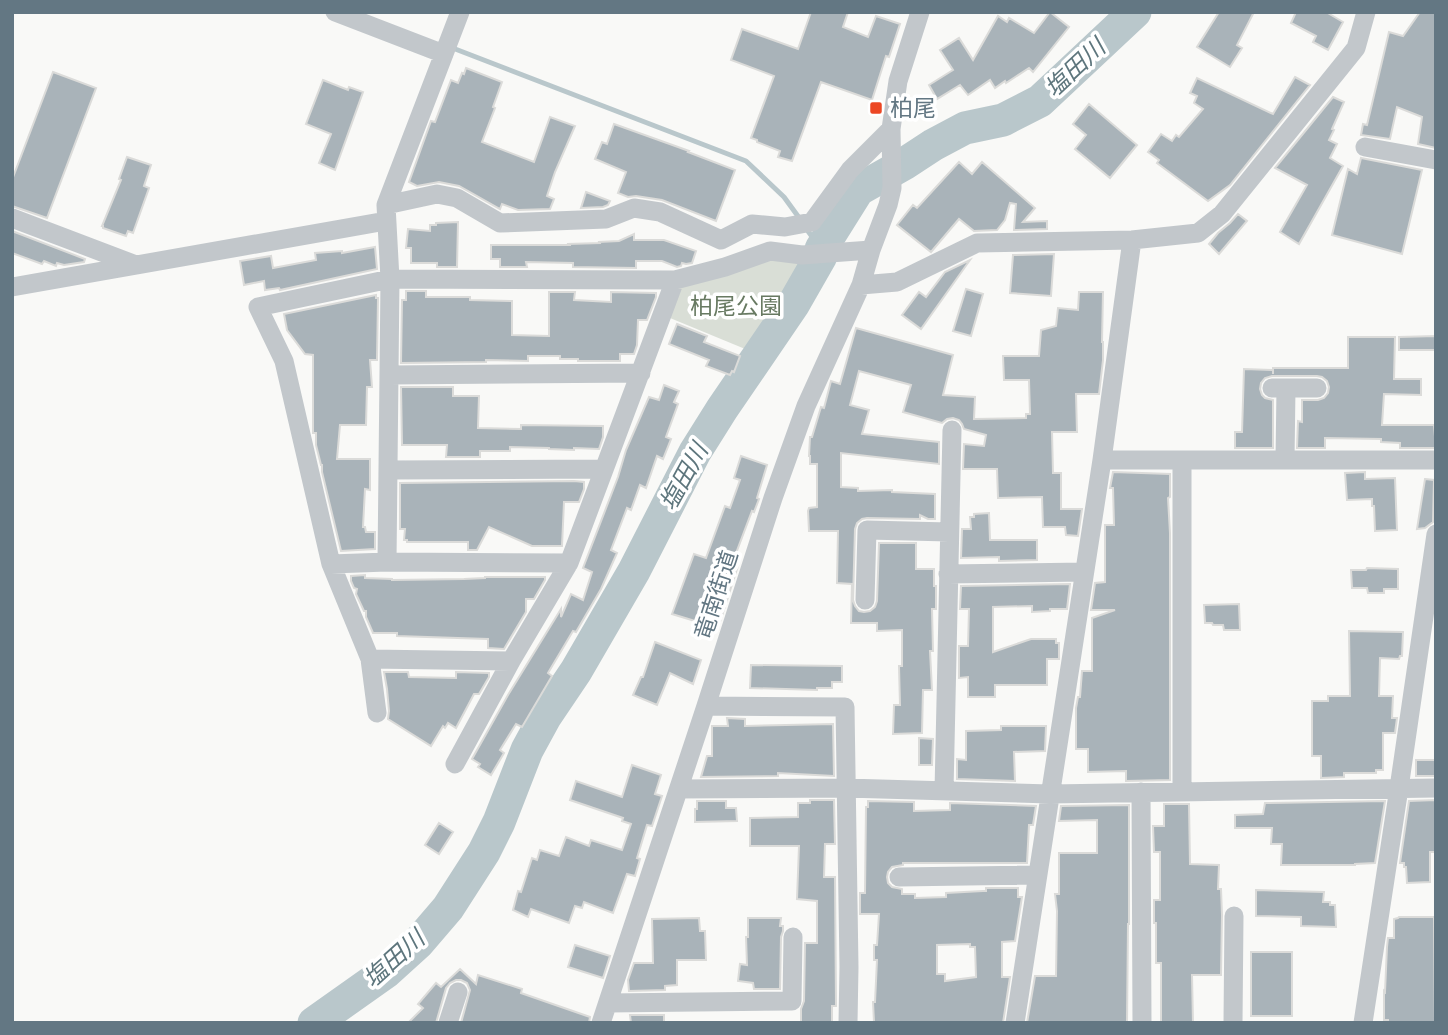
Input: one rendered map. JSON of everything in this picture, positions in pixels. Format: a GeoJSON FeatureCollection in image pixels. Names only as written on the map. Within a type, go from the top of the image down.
{"type":"FeatureCollection","features":[{"type":"Feature","properties":{"kind":"street"},"geometry":{"type":"LineString","coordinates":[[335,12],[444,54]]}},
{"type":"Feature","properties":{"kind":"street"},"geometry":{"type":"LineString","coordinates":[[387,562],[390,279],[386,213],[460,12]]}},
{"type":"Feature","properties":{"kind":"street","name":"竜南街道"},"geometry":{"type":"LineString","coordinates":[[601,1023],[773,498],[806,406],[861,285],[888,205],[892,188],[891,136],[898,81],[920,12]]}},
{"type":"Feature","properties":{"kind":"street"},"geometry":{"type":"LineString","coordinates":[[861,285],[897,282],[977,243],[1132,240],[1198,233],[1222,214],[1356,48],[1366,12]]}},
{"type":"Feature","properties":{"kind":"street"},"geometry":{"type":"LineString","coordinates":[[12,287],[136,265],[386,213],[437,194],[457,198],[500,223],[606,219],[634,208],[660,212],[721,240],[752,224],[785,226],[812,222],[850,170],[891,136]]}},
{"type":"Feature","properties":{"kind":"street"},"geometry":{"type":"LineString","coordinates":[[1366,147],[1436,160]]}},
{"type":"Feature","properties":{"kind":"street"},"geometry":{"type":"LineString","coordinates":[[12,218],[136,265]]}},
{"type":"Feature","properties":{"kind":"street"},"geometry":{"type":"LineString","coordinates":[[1015,1023],[1102,460],[1132,240]]}},
{"type":"Feature","properties":{"kind":"street"},"geometry":{"type":"LineString","coordinates":[[377,713],[370,659],[331,564],[284,360],[258,307],[390,279],[675,280],[771,251],[802,255],[872,250]]}},
{"type":"Feature","properties":{"kind":"street"},"geometry":{"type":"LineString","coordinates":[[455,764],[511,661],[569,563],[675,280]]}},
{"type":"Feature","properties":{"kind":"street"},"geometry":{"type":"LineString","coordinates":[[389,375],[640,373]]}},
{"type":"Feature","properties":{"kind":"street"},"geometry":{"type":"LineString","coordinates":[[1285,460],[1279,388],[1317,388]]}},
{"type":"Feature","properties":{"kind":"street"},"geometry":{"type":"LineString","coordinates":[[943,791],[952,430]]}},
{"type":"Feature","properties":{"kind":"street"},"geometry":{"type":"LineString","coordinates":[[1102,460],[1436,460]]}},
{"type":"Feature","properties":{"kind":"street"},"geometry":{"type":"LineString","coordinates":[[1182,460],[1182,792]]}},
{"type":"Feature","properties":{"kind":"street"},"geometry":{"type":"LineString","coordinates":[[388,470],[604,469]]}},
{"type":"Feature","properties":{"kind":"street"},"geometry":{"type":"LineString","coordinates":[[865,600],[867,530],[949,532]]}},
{"type":"Feature","properties":{"kind":"street"},"geometry":{"type":"LineString","coordinates":[[1363,1023],[1436,534]]}},
{"type":"Feature","properties":{"kind":"street"},"geometry":{"type":"LineString","coordinates":[[331,564],[569,563]]}},
{"type":"Feature","properties":{"kind":"street"},"geometry":{"type":"LineString","coordinates":[[948,574],[1084,572]]}},
{"type":"Feature","properties":{"kind":"street"},"geometry":{"type":"LineString","coordinates":[[370,659],[511,661]]}},
{"type":"Feature","properties":{"kind":"street"},"geometry":{"type":"LineString","coordinates":[[706,706],[845,707],[848,1023]]}},
{"type":"Feature","properties":{"kind":"street"},"geometry":{"type":"LineString","coordinates":[[679,789],[846,788],[1050,794],[1436,788]]}},
{"type":"Feature","properties":{"kind":"street"},"geometry":{"type":"LineString","coordinates":[[1140,792],[1142,1023]]}},
{"type":"Feature","properties":{"kind":"street"},"geometry":{"type":"LineString","coordinates":[[899,877],[1037,875]]}},
{"type":"Feature","properties":{"kind":"street"},"geometry":{"type":"LineString","coordinates":[[1233,1023],[1234,916]]}},
{"type":"Feature","properties":{"kind":"street"},"geometry":{"type":"LineString","coordinates":[[608,1003],[792,1001],[793,937]]}},
{"type":"Feature","properties":{"kind":"street"},"geometry":{"type":"LineString","coordinates":[[448,1023],[458,992]]}},
{"type":"Feature","properties":{"kind":"green space","name":"柏尾公園"},"geometry":{"type":"Polygon","coordinates":[[[770,257],[807,264],[750,351],[670,318],[680,286],[770,257]]]}},
{"type":"Feature","properties":{"kind":"building"},"geometry":{"type":"Polygon","coordinates":[[[811,12],[848,12],[843,27],[868,37],[876,16],[900,24],[872,100],[821,82],[792,161],[778,157],[780,151],[751,138],[774,76],[731,60],[742,29],[798,49],[811,12]]]}},
{"type":"Feature","properties":{"kind":"building"},"geometry":{"type":"Polygon","coordinates":[[[1050,12],[1069,27],[1033,72],[1029,68],[995,88],[990,80],[968,95],[960,85],[937,99],[929,85],[953,70],[940,50],[959,38],[973,60],[998,16],[1007,22],[1009,18],[1034,33],[1050,12]]]}},
{"type":"Feature","properties":{"kind":"building"},"geometry":{"type":"Polygon","coordinates":[[[1219,12],[1254,12],[1237,45],[1242,48],[1230,67],[1197,47],[1219,12]]]}},
{"type":"Feature","properties":{"kind":"building"},"geometry":{"type":"Polygon","coordinates":[[[1296,12],[1326,12],[1343,22],[1328,50],[1313,42],[1316,36],[1291,23],[1296,12]]]}},
{"type":"Feature","properties":{"kind":"building"},"geometry":{"type":"Polygon","coordinates":[[[1420,12],[1436,12],[1436,148],[1418,144],[1422,117],[1397,107],[1390,139],[1361,135],[1363,124],[1367,125],[1389,32],[1403,36],[1420,12]]]}},
{"type":"Feature","properties":{"kind":"building"},"geometry":{"type":"Polygon","coordinates":[[[466,68],[502,82],[482,142],[534,162],[550,117],[575,126],[547,196],[554,199],[550,209],[518,210],[502,204],[500,209],[459,186],[439,182],[417,186],[409,182],[431,121],[435,122],[451,80],[458,83],[466,68]]]}},
{"type":"Feature","properties":{"kind":"building"},"geometry":{"type":"Polygon","coordinates":[[[53,72],[96,88],[47,218],[12,206],[12,180],[53,72]]]}},
{"type":"Feature","properties":{"kind":"building"},"geometry":{"type":"Polygon","coordinates":[[[1295,77],[1310,85],[1230,185],[1208,201],[1157,163],[1159,160],[1148,152],[1161,134],[1172,141],[1176,135],[1179,137],[1203,109],[1194,103],[1197,96],[1190,93],[1197,78],[1273,114],[1295,77]]]}},
{"type":"Feature","properties":{"kind":"building"},"geometry":{"type":"Polygon","coordinates":[[[323,80],[348,90],[349,87],[363,92],[335,170],[319,163],[331,134],[306,124],[323,80]]]}},
{"type":"Feature","properties":{"kind":"building"},"geometry":{"type":"Polygon","coordinates":[[[1333,97],[1344,102],[1329,140],[1337,144],[1330,158],[1343,166],[1299,244],[1280,232],[1307,185],[1275,168],[1333,97]]]}},
{"type":"Feature","properties":{"kind":"building"},"geometry":{"type":"Polygon","coordinates":[[[1089,104],[1137,145],[1110,178],[1075,149],[1086,135],[1073,124],[1089,104]]]}},
{"type":"Feature","properties":{"kind":"building"},"geometry":{"type":"Polygon","coordinates":[[[614,124],[735,170],[716,221],[662,200],[628,197],[618,193],[626,172],[595,159],[602,142],[607,144],[614,124]]]}},
{"type":"Feature","properties":{"kind":"building"},"geometry":{"type":"Polygon","coordinates":[[[127,157],[151,165],[144,186],[149,188],[133,233],[128,231],[126,236],[102,226],[121,180],[119,179],[127,157]]]}},
{"type":"Feature","properties":{"kind":"building"},"geometry":{"type":"Polygon","coordinates":[[[1361,158],[1422,170],[1402,254],[1332,235],[1348,169],[1357,174],[1361,158]]]}},
{"type":"Feature","properties":{"kind":"building"},"geometry":{"type":"Polygon","coordinates":[[[959,162],[972,174],[982,162],[1035,208],[1023,222],[1047,221],[1047,229],[1014,230],[1016,204],[1010,203],[1005,220],[997,230],[974,231],[959,219],[931,252],[897,225],[913,205],[917,208],[959,162]]]}},
{"type":"Feature","properties":{"kind":"building"},"geometry":{"type":"Polygon","coordinates":[[[586,192],[610,201],[603,207],[581,208],[586,192]]]}},
{"type":"Feature","properties":{"kind":"building"},"geometry":{"type":"Polygon","coordinates":[[[1238,214],[1247,221],[1219,254],[1209,244],[1238,214]]]}},
{"type":"Feature","properties":{"kind":"building"},"geometry":{"type":"Polygon","coordinates":[[[458,222],[457,267],[437,267],[437,263],[411,263],[411,248],[406,248],[408,229],[430,231],[430,225],[436,223],[458,222]]]}},
{"type":"Feature","properties":{"kind":"building"},"geometry":{"type":"Polygon","coordinates":[[[12,231],[85,259],[84,262],[64,265],[57,263],[56,266],[12,253],[12,231]]]}},
{"type":"Feature","properties":{"kind":"building"},"geometry":{"type":"Polygon","coordinates":[[[634,234],[634,240],[664,240],[696,251],[692,263],[682,263],[677,267],[662,261],[636,261],[636,268],[573,267],[573,263],[526,262],[527,267],[500,267],[500,259],[491,259],[491,245],[601,243],[598,242],[619,241],[634,234]]]}},
{"type":"Feature","properties":{"kind":"building"},"geometry":{"type":"Polygon","coordinates":[[[375,247],[377,269],[280,290],[265,290],[264,281],[244,285],[240,261],[271,256],[273,268],[316,260],[315,253],[342,253],[375,247]]]}},
{"type":"Feature","properties":{"kind":"building"},"geometry":{"type":"Polygon","coordinates":[[[1054,254],[1051,296],[1010,293],[1013,255],[1054,254]]]}},
{"type":"Feature","properties":{"kind":"building"},"geometry":{"type":"Polygon","coordinates":[[[970,260],[921,329],[902,315],[919,292],[926,297],[945,272],[970,260]]]}},
{"type":"Feature","properties":{"kind":"building"},"geometry":{"type":"Polygon","coordinates":[[[966,289],[983,294],[971,336],[953,331],[966,289]]]}},
{"type":"Feature","properties":{"kind":"building"},"geometry":{"type":"Polygon","coordinates":[[[406,291],[426,291],[426,297],[512,301],[512,335],[549,336],[549,292],[575,292],[574,300],[611,302],[611,292],[656,293],[656,297],[647,320],[638,320],[634,354],[620,354],[620,361],[578,361],[560,359],[560,356],[528,356],[528,361],[401,363],[402,300],[406,300],[406,291]]]}},
{"type":"Feature","properties":{"kind":"building"},"geometry":{"type":"Polygon","coordinates":[[[1079,292],[1103,292],[1103,360],[1099,394],[1076,394],[1077,432],[1052,432],[1053,473],[1061,473],[1061,509],[1082,509],[1078,536],[1066,535],[1065,527],[1043,527],[1042,497],[998,498],[997,469],[963,469],[964,444],[984,446],[986,435],[964,429],[959,420],[953,418],[942,423],[903,412],[911,385],[859,371],[850,405],[869,410],[862,434],[939,442],[939,464],[841,453],[841,487],[858,488],[858,491],[892,490],[935,494],[935,519],[920,515],[920,519],[867,518],[857,523],[855,529],[853,600],[859,611],[870,611],[877,601],[879,543],[916,543],[916,569],[934,569],[936,609],[932,609],[932,690],[923,690],[922,733],[893,734],[894,705],[900,705],[902,630],[877,631],[877,623],[851,623],[852,584],[837,583],[838,531],[809,531],[809,508],[817,507],[817,464],[810,464],[810,437],[821,407],[824,408],[831,381],[840,384],[856,328],[953,355],[943,395],[975,397],[974,419],[1026,418],[1026,414],[1030,414],[1029,380],[1004,380],[1003,356],[1039,356],[1041,330],[1056,326],[1058,308],[1078,310],[1079,292]]]}},
{"type":"Feature","properties":{"kind":"building"},"geometry":{"type":"Polygon","coordinates":[[[376,295],[377,360],[370,360],[372,387],[367,387],[366,425],[340,425],[337,459],[370,459],[370,490],[365,489],[363,527],[366,532],[375,532],[375,549],[341,551],[316,445],[316,433],[313,433],[313,355],[305,354],[287,330],[284,314],[376,295]]]}},
{"type":"Feature","properties":{"kind":"building"},"geometry":{"type":"Polygon","coordinates":[[[677,324],[707,336],[704,342],[740,356],[734,372],[730,375],[706,366],[709,360],[669,344],[677,324]]]}},
{"type":"Feature","properties":{"kind":"building"},"geometry":{"type":"Polygon","coordinates":[[[1436,336],[1436,350],[1399,350],[1399,337],[1436,336]]]}},
{"type":"Feature","properties":{"kind":"building"},"geometry":{"type":"Polygon","coordinates":[[[1348,337],[1395,337],[1394,379],[1421,379],[1421,395],[1384,394],[1382,425],[1434,425],[1436,448],[1400,448],[1400,443],[1381,442],[1381,439],[1325,438],[1325,448],[1297,448],[1298,421],[1302,422],[1302,400],[1324,398],[1328,393],[1327,381],[1317,376],[1272,376],[1265,378],[1260,389],[1265,398],[1273,400],[1273,448],[1235,448],[1235,432],[1242,432],[1244,369],[1348,368],[1348,337]]]}},
{"type":"Feature","properties":{"kind":"building"},"geometry":{"type":"Polygon","coordinates":[[[664,385],[679,391],[674,402],[678,404],[666,437],[671,439],[663,459],[657,456],[646,488],[640,485],[631,510],[627,508],[611,550],[617,553],[601,589],[548,673],[552,676],[522,727],[516,724],[500,750],[504,753],[491,775],[478,767],[480,764],[472,759],[561,609],[561,617],[571,594],[583,600],[592,572],[583,568],[626,450],[649,397],[659,400],[664,385]]]}},
{"type":"Feature","properties":{"kind":"building"},"geometry":{"type":"Polygon","coordinates":[[[401,387],[453,387],[453,396],[479,396],[478,428],[521,429],[521,425],[603,426],[603,437],[599,449],[510,447],[510,451],[480,451],[480,457],[446,457],[447,445],[402,445],[401,387]]]}},
{"type":"Feature","properties":{"kind":"building"},"geometry":{"type":"Polygon","coordinates":[[[741,456],[767,465],[757,498],[759,499],[732,564],[738,566],[718,628],[672,614],[694,554],[706,558],[725,506],[730,508],[740,480],[734,478],[741,456]]]}},
{"type":"Feature","properties":{"kind":"building"},"geometry":{"type":"Polygon","coordinates":[[[1113,472],[1170,474],[1170,780],[1126,781],[1126,771],[1088,772],[1088,749],[1076,749],[1076,708],[1080,697],[1082,671],[1092,671],[1092,618],[1115,610],[1091,610],[1095,583],[1105,582],[1105,525],[1114,525],[1113,488],[1110,488],[1113,472]]]}},
{"type":"Feature","properties":{"kind":"building"},"geometry":{"type":"Polygon","coordinates":[[[1365,472],[1365,479],[1395,478],[1397,530],[1375,531],[1372,499],[1347,500],[1345,473],[1365,472]]]}},
{"type":"Feature","properties":{"kind":"building"},"geometry":{"type":"Polygon","coordinates":[[[1425,479],[1434,480],[1433,522],[1425,528],[1417,529],[1425,479]]]}},
{"type":"Feature","properties":{"kind":"building"},"geometry":{"type":"Polygon","coordinates":[[[584,482],[584,489],[579,502],[564,502],[562,546],[532,546],[489,527],[477,550],[468,550],[468,542],[407,542],[404,540],[405,529],[400,529],[400,483],[584,482]]]}},
{"type":"Feature","properties":{"kind":"building"},"geometry":{"type":"Polygon","coordinates":[[[989,513],[990,540],[1037,540],[1037,560],[961,558],[962,529],[971,529],[970,517],[974,517],[974,514],[989,513]]]}},
{"type":"Feature","properties":{"kind":"building"},"geometry":{"type":"Polygon","coordinates":[[[1398,569],[1398,589],[1384,589],[1384,593],[1368,593],[1367,588],[1352,588],[1351,570],[1398,569]]]}},
{"type":"Feature","properties":{"kind":"building"},"geometry":{"type":"Polygon","coordinates":[[[365,575],[365,578],[392,580],[545,577],[545,580],[534,599],[526,599],[526,612],[504,649],[488,648],[488,639],[373,633],[366,611],[356,594],[357,589],[351,581],[351,576],[365,575]]]}},
{"type":"Feature","properties":{"kind":"building"},"geometry":{"type":"Polygon","coordinates":[[[1070,584],[1067,609],[1032,612],[1032,606],[993,607],[993,652],[1031,639],[1056,639],[1056,643],[1059,643],[1059,659],[1047,659],[1047,685],[995,685],[995,697],[968,697],[968,677],[959,678],[959,646],[968,646],[969,609],[960,609],[961,586],[1070,584]]]}},
{"type":"Feature","properties":{"kind":"building"},"geometry":{"type":"Polygon","coordinates":[[[1239,604],[1240,630],[1224,630],[1223,625],[1205,623],[1204,605],[1239,604]]]}},
{"type":"Feature","properties":{"kind":"building"},"geometry":{"type":"Polygon","coordinates":[[[1349,631],[1403,632],[1402,656],[1399,659],[1380,658],[1379,696],[1393,696],[1392,718],[1397,718],[1395,733],[1383,733],[1383,770],[1321,778],[1321,756],[1312,756],[1312,701],[1328,701],[1328,696],[1350,696],[1349,631]]]}},
{"type":"Feature","properties":{"kind":"building"},"geometry":{"type":"Polygon","coordinates":[[[655,642],[701,660],[693,684],[670,673],[657,705],[633,695],[643,677],[655,642]]]}},
{"type":"Feature","properties":{"kind":"building"},"geometry":{"type":"Polygon","coordinates":[[[751,665],[842,666],[842,682],[832,682],[832,688],[817,690],[750,688],[751,665]]]}},
{"type":"Feature","properties":{"kind":"building"},"geometry":{"type":"Polygon","coordinates":[[[384,672],[408,672],[409,677],[456,678],[456,672],[489,673],[489,677],[479,694],[474,694],[456,728],[448,723],[445,728],[443,726],[431,746],[388,719],[384,672]]]}},
{"type":"Feature","properties":{"kind":"building"},"geometry":{"type":"Polygon","coordinates":[[[727,718],[745,719],[745,726],[833,724],[834,776],[778,773],[778,776],[701,777],[707,756],[712,756],[712,726],[728,726],[727,718]]]}},
{"type":"Feature","properties":{"kind":"building"},"geometry":{"type":"Polygon","coordinates":[[[1001,726],[1046,726],[1045,751],[1014,752],[1015,781],[957,779],[957,759],[966,760],[966,731],[1001,730],[1001,726]]]}},
{"type":"Feature","properties":{"kind":"building"},"geometry":{"type":"Polygon","coordinates":[[[919,738],[933,739],[932,765],[919,765],[919,738]]]}},
{"type":"Feature","properties":{"kind":"building"},"geometry":{"type":"Polygon","coordinates":[[[1416,760],[1436,760],[1436,776],[1416,776],[1416,760]]]}},
{"type":"Feature","properties":{"kind":"building"},"geometry":{"type":"Polygon","coordinates":[[[632,765],[661,775],[655,794],[662,796],[652,826],[647,825],[637,858],[640,859],[635,876],[627,874],[613,913],[584,902],[582,908],[575,906],[569,923],[531,909],[528,917],[513,910],[532,858],[537,860],[540,850],[559,856],[566,837],[589,846],[591,840],[622,850],[631,824],[622,821],[623,818],[570,800],[576,781],[622,797],[632,765]]]}},
{"type":"Feature","properties":{"kind":"building"},"geometry":{"type":"Polygon","coordinates":[[[810,800],[834,800],[835,844],[825,844],[824,877],[835,877],[836,1006],[832,1006],[832,1023],[801,1023],[805,943],[817,943],[817,901],[797,899],[799,846],[750,846],[750,818],[798,817],[798,803],[810,803],[810,800]]]}},
{"type":"Feature","properties":{"kind":"building"},"geometry":{"type":"Polygon","coordinates":[[[1436,800],[1436,852],[1430,852],[1430,882],[1407,883],[1406,867],[1404,863],[1400,863],[1409,801],[1436,800]]]}},
{"type":"Feature","properties":{"kind":"building"},"geometry":{"type":"Polygon","coordinates":[[[697,801],[726,801],[726,808],[736,808],[737,821],[695,822],[697,801]]]}},
{"type":"Feature","properties":{"kind":"building"},"geometry":{"type":"Polygon","coordinates":[[[868,801],[914,802],[914,811],[950,810],[950,803],[1036,806],[1033,825],[1029,825],[1027,863],[903,863],[892,867],[887,877],[892,887],[902,889],[902,894],[915,894],[915,898],[946,897],[946,893],[986,891],[986,888],[1018,888],[1018,897],[1022,897],[1015,941],[1002,942],[1002,977],[1010,977],[1003,1023],[874,1022],[877,960],[874,960],[874,945],[877,945],[879,914],[860,914],[860,893],[865,893],[868,801]],[[970,944],[937,945],[937,974],[945,974],[945,981],[976,977],[975,947],[970,947],[970,944]]]}},
{"type":"Feature","properties":{"kind":"building"},"geometry":{"type":"Polygon","coordinates":[[[1385,801],[1375,863],[1281,865],[1282,844],[1271,844],[1272,828],[1235,828],[1235,815],[1263,814],[1265,803],[1385,801]]]}},
{"type":"Feature","properties":{"kind":"building"},"geometry":{"type":"Polygon","coordinates":[[[1164,804],[1189,804],[1190,864],[1219,865],[1221,975],[1192,975],[1193,1023],[1161,1023],[1161,963],[1156,963],[1154,923],[1154,900],[1160,900],[1160,852],[1154,852],[1153,826],[1164,826],[1164,804]]]}},
{"type":"Feature","properties":{"kind":"building"},"geometry":{"type":"Polygon","coordinates":[[[1129,805],[1127,1023],[1027,1023],[1035,976],[1056,976],[1055,894],[1059,894],[1059,853],[1097,853],[1097,820],[1059,821],[1061,806],[1129,805]]]}},
{"type":"Feature","properties":{"kind":"building"},"geometry":{"type":"Polygon","coordinates":[[[439,823],[453,832],[439,854],[425,845],[439,823]]]}},
{"type":"Feature","properties":{"kind":"building"},"geometry":{"type":"Polygon","coordinates":[[[1256,890],[1324,892],[1323,902],[1335,905],[1336,927],[1301,926],[1301,917],[1256,916],[1256,890]]]}},
{"type":"Feature","properties":{"kind":"building"},"geometry":{"type":"Polygon","coordinates":[[[1434,917],[1435,1023],[1388,1023],[1388,1020],[1384,1020],[1388,938],[1394,938],[1394,919],[1434,917]]]}},
{"type":"Feature","properties":{"kind":"building"},"geometry":{"type":"Polygon","coordinates":[[[699,918],[700,931],[705,931],[706,960],[677,960],[677,985],[665,986],[665,990],[629,991],[628,980],[634,963],[653,963],[652,919],[699,918]]]}},
{"type":"Feature","properties":{"kind":"building"},"geometry":{"type":"Polygon","coordinates":[[[748,918],[781,918],[780,926],[783,926],[783,931],[780,989],[754,989],[753,983],[738,981],[740,964],[747,965],[748,918]]]}},
{"type":"Feature","properties":{"kind":"building"},"geometry":{"type":"Polygon","coordinates":[[[575,945],[610,956],[603,978],[568,967],[575,945]]]}},
{"type":"Feature","properties":{"kind":"building"},"geometry":{"type":"Polygon","coordinates":[[[1251,952],[1292,952],[1292,1016],[1251,1016],[1251,952]]]}},
{"type":"Feature","properties":{"kind":"building"},"geometry":{"type":"Polygon","coordinates":[[[460,969],[476,984],[478,975],[522,989],[521,993],[590,1017],[589,1023],[461,1023],[470,990],[467,983],[456,980],[446,988],[436,1023],[408,1023],[423,1008],[418,1004],[436,983],[441,987],[460,969]]]}},
{"type":"Feature","properties":{"kind":"building"},"geometry":{"type":"Polygon","coordinates":[[[630,1015],[664,1015],[664,1023],[631,1023],[630,1015]]]}},
{"type":"Feature","properties":{"kind":"waterway","name":"塩田川"},"geometry":{"type":"LineString","coordinates":[[314,1023],[386,972],[418,943],[448,908],[484,852],[499,822],[527,750],[634,571],[695,452],[793,305],[821,256],[821,249],[858,190],[965,128],[1003,120],[1040,101],[1135,12]]}},
{"type":"Feature","properties":{"kind":"waterway"},"geometry":{"type":"LineString","coordinates":[[450,47],[746,161],[784,197],[800,219]]}},
{"type":"Feature","properties":{"kind":"waterway"},"geometry":{"type":"LineString","coordinates":[[805,227],[821,249]]}},
{"type":"Feature","properties":{"kind":"place","name":"柏尾"},"geometry":{"type":"Point","coordinates":[876,108]}}]}
